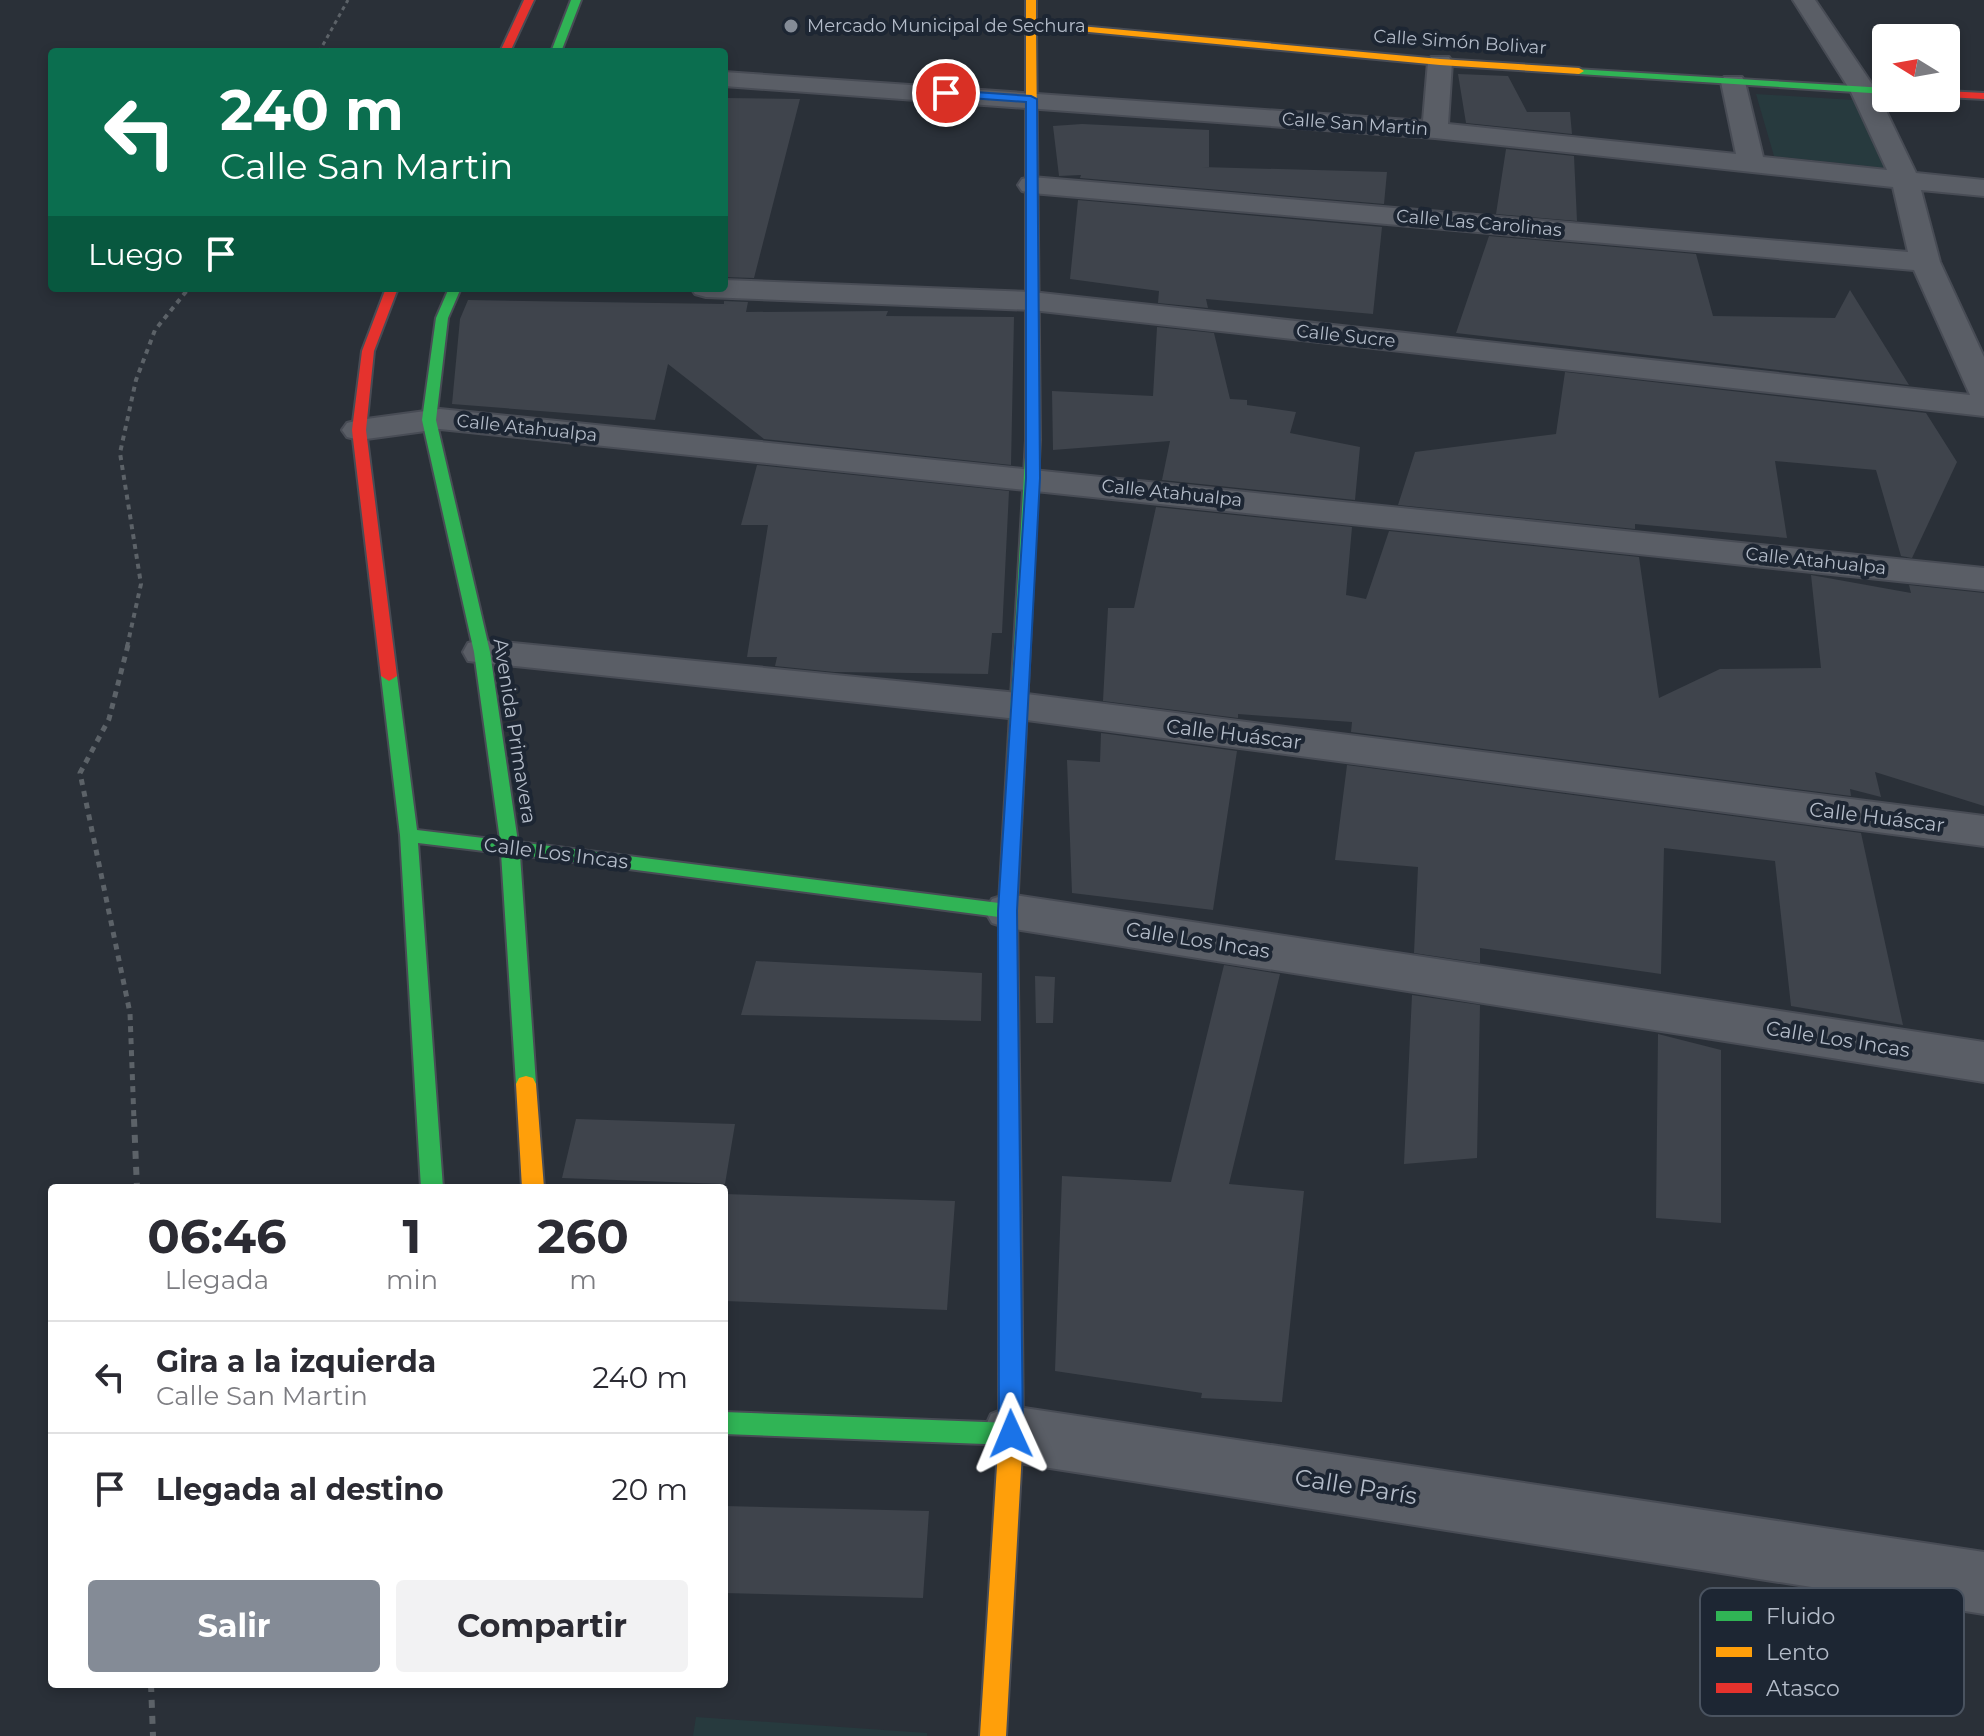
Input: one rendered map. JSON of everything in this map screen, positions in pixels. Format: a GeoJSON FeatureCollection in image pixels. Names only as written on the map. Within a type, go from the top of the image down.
{"type":"FeatureCollection","features":[{"type":"Feature","properties":{"kind":"street"},"geometry":{"type":"LineString","coordinates":[[507,48],[529,0]]}},
{"type":"Feature","properties":{"kind":"street"},"geometry":{"type":"LineString","coordinates":[[558,48],[576,0]]}},
{"type":"Feature","properties":{"kind":"street"},"geometry":{"type":"LineString","coordinates":[[993,1736],[1011,1434],[1008,911],[1033,478],[1031,0]]}},
{"type":"Feature","properties":{"kind":"street"},"geometry":{"type":"LineString","coordinates":[[1804,0],[1872,88]]}},
{"type":"Feature","properties":{"kind":"street","name":"Calle Simón Bolivar"},"geometry":{"type":"LineString","coordinates":[[1031,24],[1440,62],[1872,91]]}},
{"type":"Feature","properties":{"kind":"street"},"geometry":{"type":"LineString","coordinates":[[1435,130],[1440,62]]}},
{"type":"Feature","properties":{"kind":"street","name":"Calle San Martin"},"geometry":{"type":"LineString","coordinates":[[728,79],[1435,130],[1984,188]]}},
{"type":"Feature","properties":{"kind":"street"},"geometry":{"type":"LineString","coordinates":[[1733,82],[1751,163]]}},
{"type":"Feature","properties":{"kind":"street"},"geometry":{"type":"LineString","coordinates":[[1960,95],[1984,96]]}},
{"type":"Feature","properties":{"kind":"street"},"geometry":{"type":"LineString","coordinates":[[1881,112],[1905,179],[1925,262],[1984,392]]}},
{"type":"Feature","properties":{"kind":"street","name":"Calle Las Carolinas"},"geometry":{"type":"LineString","coordinates":[[1032,185],[1925,262]]}},
{"type":"Feature","properties":{"kind":"street","name":"Calle Sucre"},"geometry":{"type":"LineString","coordinates":[[728,289],[1032,301],[1984,406]]}},
{"type":"Feature","properties":{"kind":"street"},"geometry":{"type":"LineString","coordinates":[[390,292],[368,351],[359,430],[409,835],[432,1184]]}},
{"type":"Feature","properties":{"kind":"street","name":"Avenida Primavera"},"geometry":{"type":"LineString","coordinates":[[453,292],[442,318],[429,420],[482,652],[510,847],[533,1184]]}},
{"type":"Feature","properties":{"kind":"street","name":"Calle Atahualpa"},"geometry":{"type":"LineString","coordinates":[[359,430],[429,420],[1033,478],[1984,579]]}},
{"type":"Feature","properties":{"kind":"street","name":"Calle Huáscar"},"geometry":{"type":"LineString","coordinates":[[482,652],[1019,706],[1984,831]]}},
{"type":"Feature","properties":{"kind":"street","name":"Calle Los Incas"},"geometry":{"type":"LineString","coordinates":[[409,835],[1008,911],[1984,1062]]}},
{"type":"Feature","properties":{"kind":"street","name":"Calle París"},"geometry":{"type":"LineString","coordinates":[[728,1423],[1011,1434],[1984,1583]]}},
{"type":"Feature","properties":{"kind":"path"},"geometry":{"type":"LineString","coordinates":[[321,48],[348,0]]}},
{"type":"Feature","properties":{"kind":"path"},"geometry":{"type":"LineString","coordinates":[[137,1184],[130,1013],[80,773],[109,719],[141,584],[120,453],[136,380],[155,330],[186,292]]}},
{"type":"Feature","properties":{"kind":"path"},"geometry":{"type":"LineString","coordinates":[[151,1688],[153,1736]]}},
{"type":"Feature","properties":{"kind":"green space"},"geometry":{"type":"Polygon","coordinates":[[[1756,94],[1854,100],[1887,168],[1774,156],[1756,94]]]}},
{"type":"Feature","properties":{"kind":"green space"},"geometry":{"type":"Polygon","coordinates":[[[696,1717],[927,1733],[927,1736],[693,1736],[696,1717]]]}},
{"type":"Feature","properties":{"kind":"building"},"geometry":{"type":"Polygon","coordinates":[[[1458,74],[1508,76],[1527,112],[1570,112],[1572,134],[1466,123],[1458,74]]]}},
{"type":"Feature","properties":{"kind":"building"},"geometry":{"type":"Polygon","coordinates":[[[728,98],[800,99],[754,278],[728,277],[728,98]]]}},
{"type":"Feature","properties":{"kind":"building"},"geometry":{"type":"Polygon","coordinates":[[[1082,124],[1209,130],[1209,167],[1202,167],[1387,172],[1384,204],[1080,178],[1081,175],[1059,176],[1053,126],[1082,124]]]}},
{"type":"Feature","properties":{"kind":"building"},"geometry":{"type":"Polygon","coordinates":[[[1506,149],[1574,156],[1577,221],[1496,214],[1506,149]]]}},
{"type":"Feature","properties":{"kind":"building"},"geometry":{"type":"Polygon","coordinates":[[[1078,200],[1382,227],[1373,314],[1206,299],[1208,308],[1158,303],[1159,291],[1070,279],[1078,200]]]}},
{"type":"Feature","properties":{"kind":"building"},"geometry":{"type":"Polygon","coordinates":[[[1489,236],[1696,254],[1713,316],[1835,318],[1850,290],[1909,385],[1456,333],[1489,236]]]}},
{"type":"Feature","properties":{"kind":"building"},"geometry":{"type":"Polygon","coordinates":[[[468,300],[724,304],[724,301],[748,302],[746,312],[888,311],[886,316],[1014,317],[1011,465],[764,439],[668,364],[655,420],[452,404],[460,319],[468,300]]]}},
{"type":"Feature","properties":{"kind":"building"},"geometry":{"type":"Polygon","coordinates":[[[1157,327],[1214,333],[1230,399],[1247,400],[1247,405],[1296,412],[1290,433],[1360,447],[1355,500],[1162,480],[1170,441],[1053,450],[1052,391],[1153,396],[1157,327]]]}},
{"type":"Feature","properties":{"kind":"building"},"geometry":{"type":"Polygon","coordinates":[[[1565,372],[1926,413],[1957,462],[1912,558],[1901,556],[1876,470],[1775,461],[1787,538],[1635,524],[1635,529],[1398,505],[1415,452],[1556,434],[1565,372]]]}},
{"type":"Feature","properties":{"kind":"building"},"geometry":{"type":"Polygon","coordinates":[[[757,465],[1009,491],[1002,633],[992,633],[988,674],[834,672],[775,666],[777,657],[747,657],[768,525],[741,525],[757,465]]]}},
{"type":"Feature","properties":{"kind":"building"},"geometry":{"type":"Polygon","coordinates":[[[1156,507],[1352,527],[1346,595],[1366,599],[1389,531],[1639,557],[1659,698],[1720,669],[1821,668],[1811,575],[1911,593],[1909,585],[1984,593],[1984,806],[1875,772],[1881,797],[1850,789],[1851,796],[1351,732],[1352,722],[1238,714],[1238,718],[1103,701],[1108,608],[1134,608],[1156,507]]]}},
{"type":"Feature","properties":{"kind":"building"},"geometry":{"type":"Polygon","coordinates":[[[1101,733],[1237,751],[1213,910],[1072,893],[1067,760],[1100,762],[1101,733]]]}},
{"type":"Feature","properties":{"kind":"building"},"geometry":{"type":"Polygon","coordinates":[[[1347,765],[1861,833],[1903,1025],[1791,1006],[1775,861],[1664,848],[1661,974],[1480,948],[1480,963],[1414,953],[1418,867],[1335,860],[1347,765]]]}},
{"type":"Feature","properties":{"kind":"building"},"geometry":{"type":"Polygon","coordinates":[[[756,961],[982,973],[981,1021],[741,1015],[756,961]]]}},
{"type":"Feature","properties":{"kind":"building"},"geometry":{"type":"Polygon","coordinates":[[[1224,965],[1280,974],[1229,1184],[1304,1191],[1282,1402],[1201,1398],[1202,1393],[1055,1371],[1062,1176],[1171,1182],[1224,965]]]}},
{"type":"Feature","properties":{"kind":"building"},"geometry":{"type":"Polygon","coordinates":[[[1035,976],[1055,977],[1053,1023],[1036,1023],[1035,976]]]}},
{"type":"Feature","properties":{"kind":"building"},"geometry":{"type":"Polygon","coordinates":[[[1412,995],[1480,1005],[1477,1158],[1404,1164],[1412,995]]]}},
{"type":"Feature","properties":{"kind":"building"},"geometry":{"type":"Polygon","coordinates":[[[1658,1034],[1721,1050],[1721,1223],[1656,1218],[1658,1034]]]}},
{"type":"Feature","properties":{"kind":"building"},"geometry":{"type":"Polygon","coordinates":[[[576,1119],[735,1124],[725,1184],[562,1178],[576,1119]]]}},
{"type":"Feature","properties":{"kind":"building"},"geometry":{"type":"Polygon","coordinates":[[[728,1194],[955,1201],[947,1310],[728,1301],[728,1194]]]}},
{"type":"Feature","properties":{"kind":"building"},"geometry":{"type":"Polygon","coordinates":[[[728,1506],[929,1511],[923,1598],[728,1593],[728,1506]]]}},
{"type":"Feature","properties":{"kind":"traffic: fast"},"geometry":{"type":"LineString","coordinates":[[558,48],[576,0]]}},
{"type":"Feature","properties":{"kind":"traffic: fast"},"geometry":{"type":"LineString","coordinates":[[1579,71],[1872,90]]}},
{"type":"Feature","properties":{"kind":"traffic: fast"},"geometry":{"type":"LineString","coordinates":[[453,292],[442,318],[429,420],[482,652],[510,847],[526,1084]]}},
{"type":"Feature","properties":{"kind":"traffic: fast"},"geometry":{"type":"LineString","coordinates":[[1010,1216],[1008,911],[1033,440]]}},
{"type":"Feature","properties":{"kind":"traffic: fast"},"geometry":{"type":"LineString","coordinates":[[389,676],[409,835],[432,1184]]}},
{"type":"Feature","properties":{"kind":"traffic: fast"},"geometry":{"type":"LineString","coordinates":[[409,835],[1008,911]]}},
{"type":"Feature","properties":{"kind":"traffic: fast"},"geometry":{"type":"LineString","coordinates":[[728,1423],[1011,1434]]}},
{"type":"Feature","properties":{"kind":"traffic: slow"},"geometry":{"type":"LineString","coordinates":[[1031,0],[1032,237]]}},
{"type":"Feature","properties":{"kind":"traffic: slow"},"geometry":{"type":"LineString","coordinates":[[1031,24],[1440,62],[1579,71]]}},
{"type":"Feature","properties":{"kind":"traffic: slow"},"geometry":{"type":"LineString","coordinates":[[526,1084],[533,1184]]}},
{"type":"Feature","properties":{"kind":"traffic: slow"},"geometry":{"type":"LineString","coordinates":[[993,1736],[1011,1434],[1010,1216]]}},
{"type":"Feature","properties":{"kind":"traffic: jam"},"geometry":{"type":"LineString","coordinates":[[507,48],[529,0]]}},
{"type":"Feature","properties":{"kind":"traffic: jam"},"geometry":{"type":"LineString","coordinates":[[1960,95],[1984,96]]}},
{"type":"Feature","properties":{"kind":"traffic: jam"},"geometry":{"type":"LineString","coordinates":[[1032,237],[1033,440]]}},
{"type":"Feature","properties":{"kind":"traffic: jam"},"geometry":{"type":"LineString","coordinates":[[389,676],[359,430],[368,351],[390,292]]}},
{"type":"Feature","properties":{"kind":"place","name":"Mercado Municipal de Sechura"},"geometry":{"type":"Point","coordinates":[791,26]}},
{"type":"Feature","properties":{"kind":"route"},"geometry":{"type":"LineString","coordinates":[[946,93],[1031,99],[1033,478],[1008,911],[1011,1434]]}}]}
